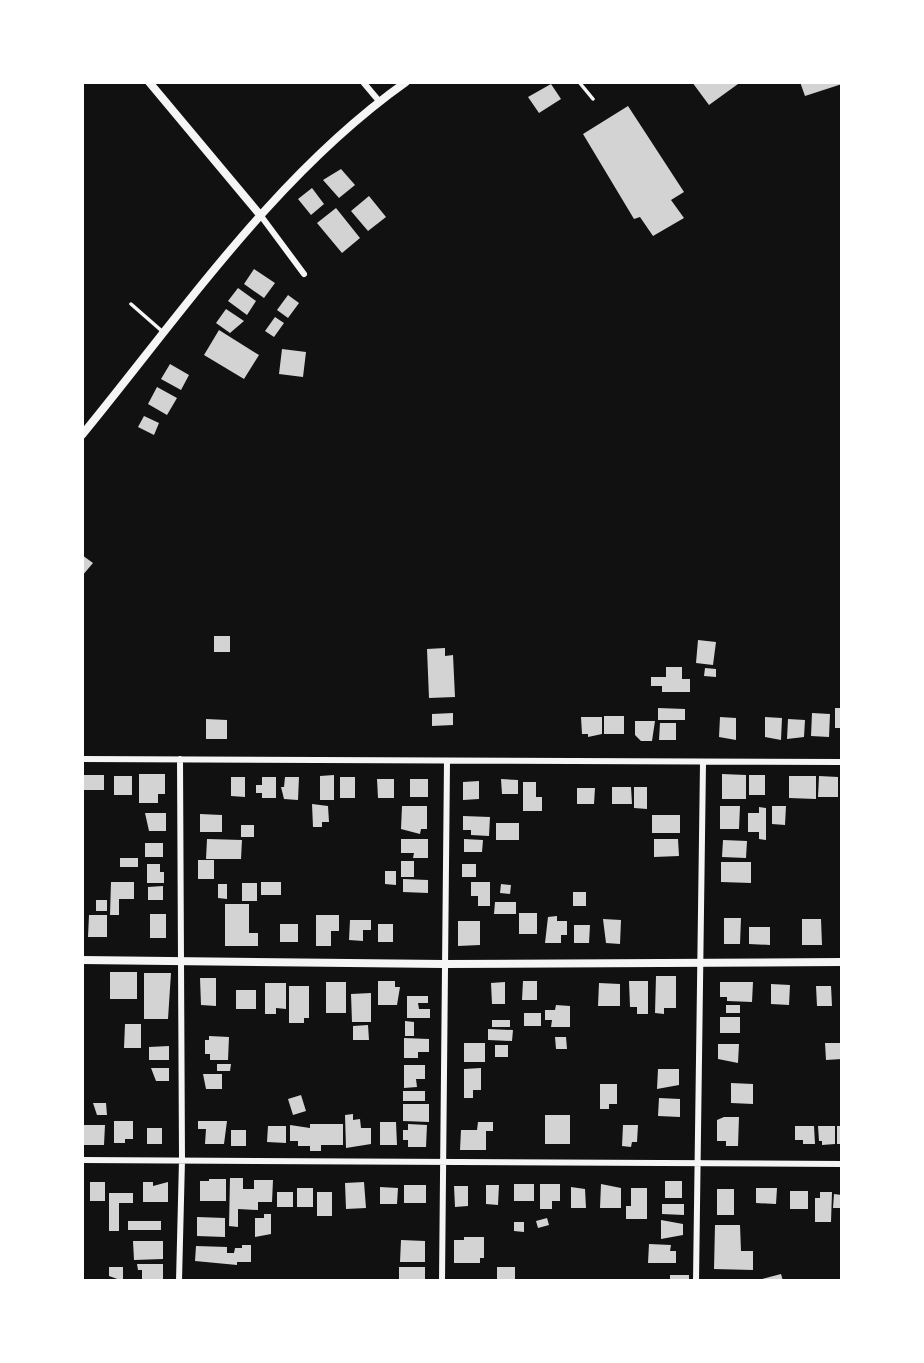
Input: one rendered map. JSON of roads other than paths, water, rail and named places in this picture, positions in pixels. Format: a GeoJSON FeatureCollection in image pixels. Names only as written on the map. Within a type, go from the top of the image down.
{"type":"FeatureCollection","features":[{"type":"Feature","properties":{"kind":"street"},"geometry":{"type":"LineString","coordinates":[[149,82],[261,216],[304,274]]}},
{"type":"Feature","properties":{"kind":"street"},"geometry":{"type":"LineString","coordinates":[[363,82],[379,101]]}},
{"type":"Feature","properties":{"kind":"street"},"geometry":{"type":"LineString","coordinates":[[82,435],[261,216],[336,139],[379,101],[406,82]]}},
{"type":"Feature","properties":{"kind":"street"},"geometry":{"type":"LineString","coordinates":[[82,759],[842,762]]}},
{"type":"Feature","properties":{"kind":"street"},"geometry":{"type":"LineString","coordinates":[[180,759],[180,1281]]}},
{"type":"Feature","properties":{"kind":"street"},"geometry":{"type":"LineString","coordinates":[[442,1281],[447,761]]}},
{"type":"Feature","properties":{"kind":"street"},"geometry":{"type":"LineString","coordinates":[[696,1281],[704,762]]}},
{"type":"Feature","properties":{"kind":"street"},"geometry":{"type":"LineString","coordinates":[[82,960],[444,964],[842,962]]}},
{"type":"Feature","properties":{"kind":"street"},"geometry":{"type":"LineString","coordinates":[[82,1160],[842,1164]]}},
{"type":"Feature","properties":{"kind":"lane"},"geometry":{"type":"LineString","coordinates":[[579,82],[593,99]]}},
{"type":"Feature","properties":{"kind":"lane"},"geometry":{"type":"LineString","coordinates":[[131,304],[165,333]]}}]}
